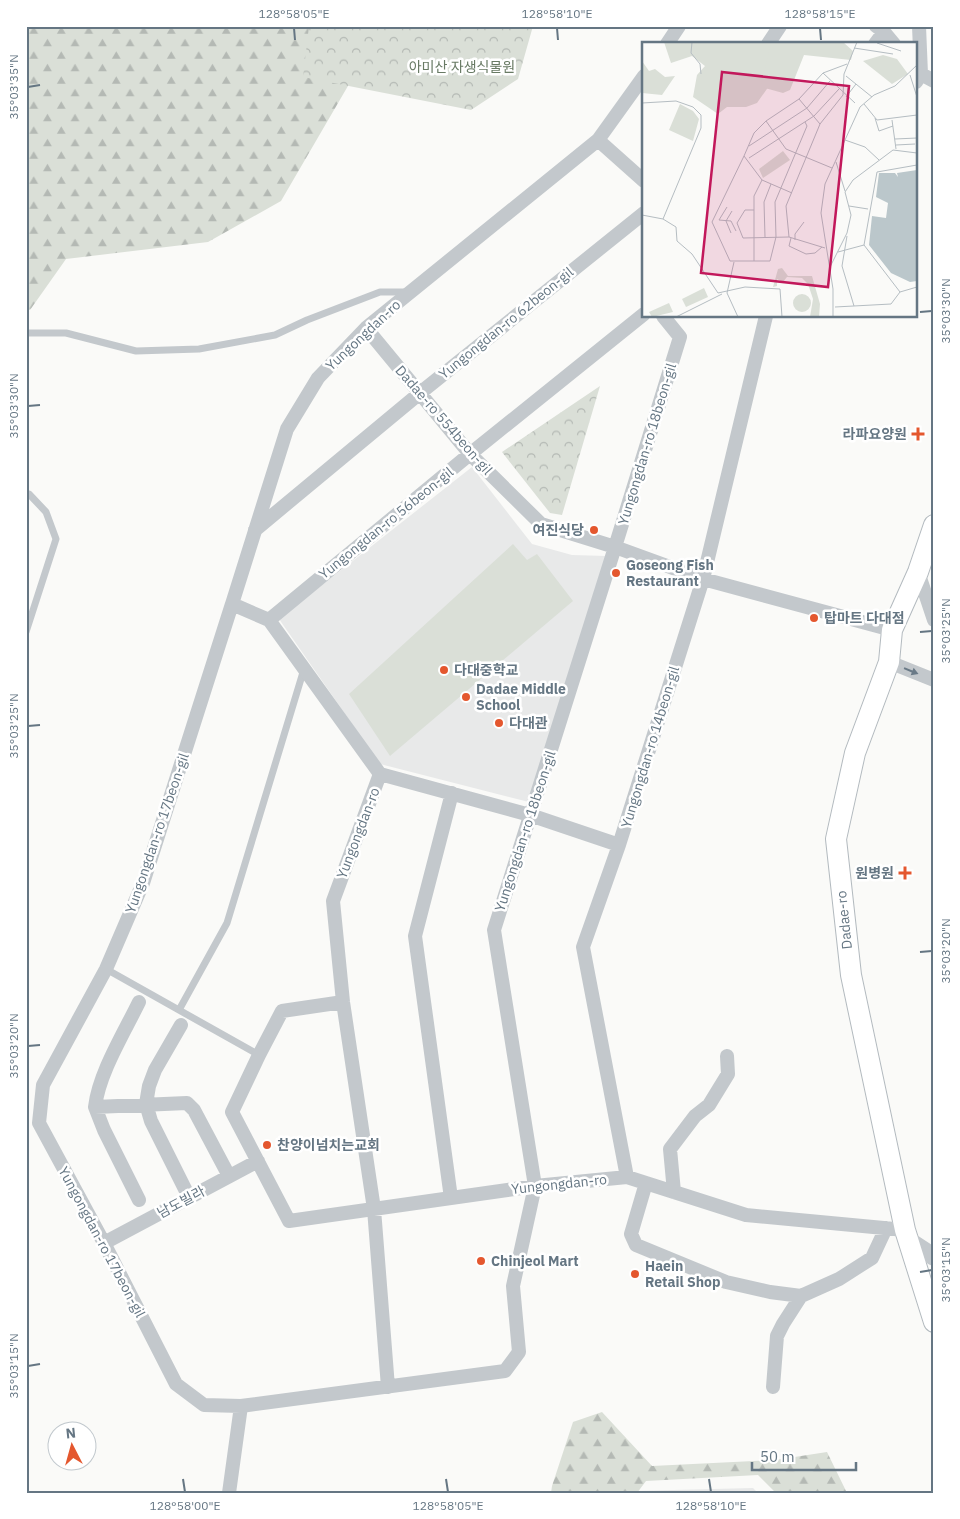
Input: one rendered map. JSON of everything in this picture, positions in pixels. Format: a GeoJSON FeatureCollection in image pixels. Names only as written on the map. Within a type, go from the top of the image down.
{"type":"FeatureCollection","features":[{"type":"Feature","properties":{"kind":"main road","name":"Dadae-ro"},"geometry":{"type":"LineString","coordinates":[[934,525],[918,572],[892,630],[889,662],[855,753],[836,839],[850,975],[900,1233],[929,1289],[934,1322]]}},
{"type":"Feature","properties":{"kind":"street"},"geometry":{"type":"LineString","coordinates":[[668,42],[680,26]]}},
{"type":"Feature","properties":{"kind":"street"},"geometry":{"type":"LineString","coordinates":[[769,42],[780,26]]}},
{"type":"Feature","properties":{"kind":"street"},"geometry":{"type":"LineString","coordinates":[[918,26],[922,77]]}},
{"type":"Feature","properties":{"kind":"street"},"geometry":{"type":"LineString","coordinates":[[878,34],[891,42]]}},
{"type":"Feature","properties":{"kind":"street","name":"Yungongdan-ro"},"geometry":{"type":"LineString","coordinates":[[232,604],[287,429],[318,378],[366,328],[598,140],[642,79]]}},
{"type":"Feature","properties":{"kind":"street"},"geometry":{"type":"LineString","coordinates":[[598,140],[642,179]]}},
{"type":"Feature","properties":{"kind":"street","name":"Yungongdan-ro 62beon-gil"},"geometry":{"type":"LineString","coordinates":[[254,530],[420,392],[642,215]]}},
{"type":"Feature","properties":{"kind":"street","name":"Yungongdan-ro 56beon-gil"},"geometry":{"type":"LineString","coordinates":[[269,620],[470,454],[642,316]]}},
{"type":"Feature","properties":{"kind":"street","name":"Yungongdan-ro 18beon-gil"},"geometry":{"type":"LineString","coordinates":[[535,1186],[494,930],[680,337],[665,318]]}},
{"type":"Feature","properties":{"kind":"street","name":"Yungongdan-ro 14beon-gil"},"geometry":{"type":"LineString","coordinates":[[627,1177],[583,947],[619,845],[703,578],[766,318]]}},
{"type":"Feature","properties":{"kind":"street","name":"Dadae-ro 554beon-gil"},"geometry":{"type":"LineString","coordinates":[[366,328],[470,454],[541,524],[615,547],[703,578],[892,630]]}},
{"type":"Feature","properties":{"kind":"street"},"geometry":{"type":"LineString","coordinates":[[918,572],[934,620]]}},
{"type":"Feature","properties":{"kind":"street"},"geometry":{"type":"LineString","coordinates":[[232,604],[269,620]]}},
{"type":"Feature","properties":{"kind":"street","name":"Yungongdan-ro 17beon-gil"},"geometry":{"type":"LineString","coordinates":[[232,604],[143,882],[106,969],[44,1085],[39,1123],[104,1243],[176,1384],[204,1405],[241,1406],[505,1371],[519,1352],[513,1286],[535,1186]]}},
{"type":"Feature","properties":{"kind":"street","name":"Yungongdan-ro"},"geometry":{"type":"LineString","coordinates":[[269,620],[380,774],[333,901],[343,1002],[374,1209],[535,1186],[627,1177],[746,1215],[900,1233]]}},
{"type":"Feature","properties":{"kind":"street"},"geometry":{"type":"LineString","coordinates":[[889,662],[934,680]]}},
{"type":"Feature","properties":{"kind":"street"},"geometry":{"type":"LineString","coordinates":[[380,774],[530,815],[619,845]]}},
{"type":"Feature","properties":{"kind":"street"},"geometry":{"type":"LineString","coordinates":[[451,1198],[415,936],[452,793]]}},
{"type":"Feature","properties":{"kind":"street"},"geometry":{"type":"LineString","coordinates":[[139,1002],[107,1067],[96,1094],[95,1107],[104,1130],[140,1200]]}},
{"type":"Feature","properties":{"kind":"street"},"geometry":{"type":"LineString","coordinates":[[343,1002],[282,1011],[232,1112],[289,1221],[374,1209],[388,1387]]}},
{"type":"Feature","properties":{"kind":"street"},"geometry":{"type":"LineString","coordinates":[[180,1025],[155,1070],[149,1086],[146,1104],[151,1121],[189,1197]]}},
{"type":"Feature","properties":{"kind":"street"},"geometry":{"type":"LineString","coordinates":[[674,1192],[670,1149],[695,1116],[709,1105],[728,1074],[727,1056]]}},
{"type":"Feature","properties":{"kind":"street"},"geometry":{"type":"LineString","coordinates":[[95,1107],[187,1103],[194,1110],[229,1176]]}},
{"type":"Feature","properties":{"kind":"street","name":"남도빌라"},"geometry":{"type":"LineString","coordinates":[[104,1243],[258,1161]]}},
{"type":"Feature","properties":{"kind":"street"},"geometry":{"type":"LineString","coordinates":[[646,1183],[631,1234],[636,1245],[726,1282],[770,1292],[801,1296],[839,1279],[872,1258],[900,1233],[934,1257]]}},
{"type":"Feature","properties":{"kind":"street"},"geometry":{"type":"LineString","coordinates":[[773,1387],[777,1336],[801,1296]]}},
{"type":"Feature","properties":{"kind":"street"},"geometry":{"type":"LineString","coordinates":[[229,1493],[241,1406]]}},
{"type":"Feature","properties":{"kind":"lane"},"geometry":{"type":"LineString","coordinates":[[26,333],[66,333],[136,351],[199,349],[275,334],[380,292],[410,292]]}},
{"type":"Feature","properties":{"kind":"lane"},"geometry":{"type":"LineString","coordinates":[[26,493],[46,512],[56,539],[26,632]]}},
{"type":"Feature","properties":{"kind":"lane"},"geometry":{"type":"LineString","coordinates":[[179,1010],[227,923],[304,668]]}},
{"type":"Feature","properties":{"kind":"lane"},"geometry":{"type":"LineString","coordinates":[[106,969],[259,1055]]}},
{"type":"Feature","properties":{"kind":"shaded area","name":"다대중학교"},"geometry":{"type":"Polygon","coordinates":[[[472,467],[532,544],[572,555],[607,556],[529,802],[380,764],[279,619],[472,467]]]}},
{"type":"Feature","properties":{"kind":"shaded area"},"geometry":{"type":"Polygon","coordinates":[[[753,1488],[758,1493],[574,1493],[633,1491],[753,1488]]]}},
{"type":"Feature","properties":{"kind":"green space"},"geometry":{"type":"Polygon","coordinates":[[[26,26],[449,26],[359,67],[281,201],[208,242],[66,259],[30,310],[26,310],[26,26]]]}},
{"type":"Feature","properties":{"kind":"green space","name":"아미산 자생식물원"},"geometry":{"type":"Polygon","coordinates":[[[309,26],[533,26],[518,79],[471,110],[303,77],[309,26]]]}},
{"type":"Feature","properties":{"kind":"green space"},"geometry":{"type":"Polygon","coordinates":[[[600,386],[562,515],[550,513],[502,452],[600,386]]]}},
{"type":"Feature","properties":{"kind":"green space"},"geometry":{"type":"Polygon","coordinates":[[[513,544],[527,560],[537,554],[573,601],[390,756],[349,694],[513,544]]]}},
{"type":"Feature","properties":{"kind":"green space"},"geometry":{"type":"Polygon","coordinates":[[[602,1412],[652,1466],[775,1460],[827,1452],[847,1493],[776,1493],[758,1475],[646,1481],[637,1493],[551,1493],[573,1422],[602,1412]]]}},
{"type":"Feature","properties":{"kind":"place","name":"라파요양원"},"geometry":{"type":"Point","coordinates":[918,434]}},
{"type":"Feature","properties":{"kind":"place","name":"여진식당"},"geometry":{"type":"Point","coordinates":[594,530]}},
{"type":"Feature","properties":{"kind":"place","name":"Goseong Fish Restaurant"},"geometry":{"type":"Point","coordinates":[616,573]}},
{"type":"Feature","properties":{"kind":"place","name":"탑마트 다대점"},"geometry":{"type":"Point","coordinates":[814,618]}},
{"type":"Feature","properties":{"kind":"place","name":"다대중학교"},"geometry":{"type":"Point","coordinates":[444,670]}},
{"type":"Feature","properties":{"kind":"place","name":"Dadae Middle School"},"geometry":{"type":"Point","coordinates":[466,697]}},
{"type":"Feature","properties":{"kind":"place","name":"다대관"},"geometry":{"type":"Point","coordinates":[499,723]}},
{"type":"Feature","properties":{"kind":"place","name":"원병원"},"geometry":{"type":"Point","coordinates":[905,873]}},
{"type":"Feature","properties":{"kind":"place","name":"찬양이넘치는교회"},"geometry":{"type":"Point","coordinates":[267,1145]}},
{"type":"Feature","properties":{"kind":"place","name":"Chinjeol Mart"},"geometry":{"type":"Point","coordinates":[481,1261]}},
{"type":"Feature","properties":{"kind":"place","name":"Haein Retail Shop"},"geometry":{"type":"Point","coordinates":[635,1274]}}]}
